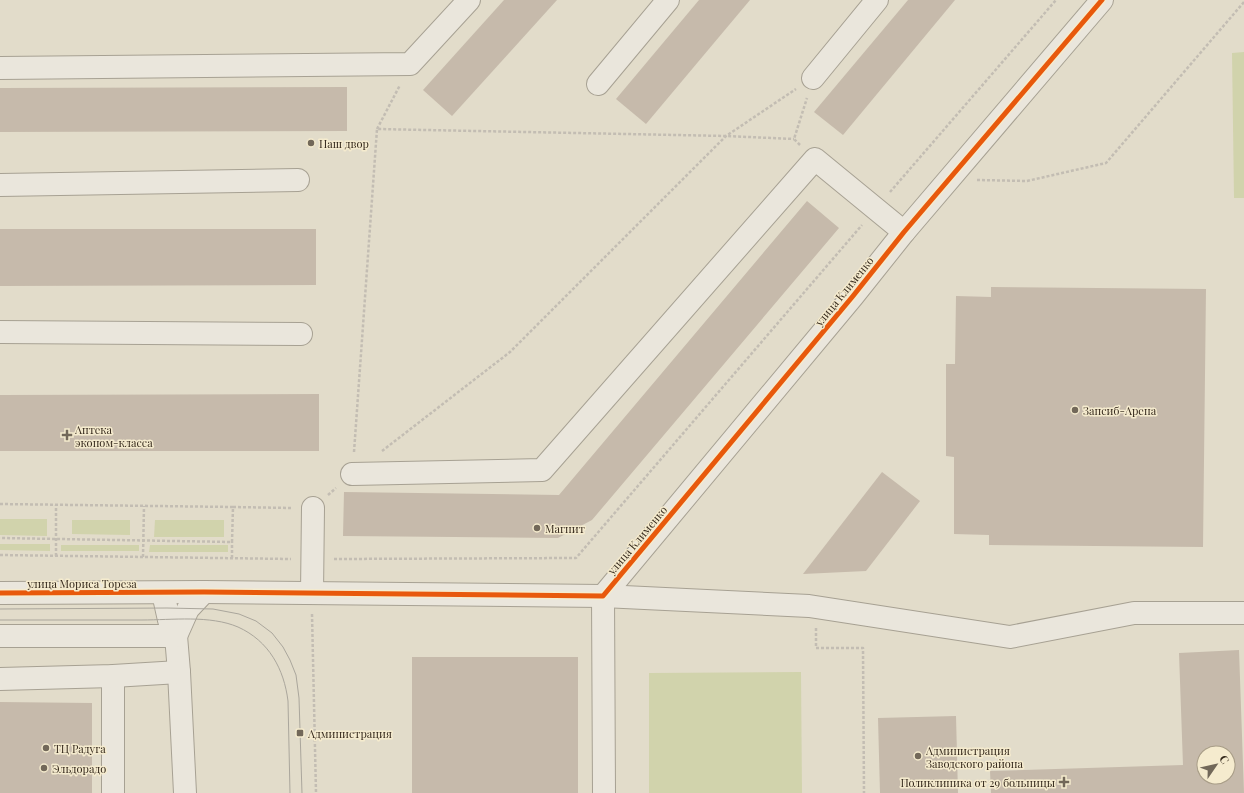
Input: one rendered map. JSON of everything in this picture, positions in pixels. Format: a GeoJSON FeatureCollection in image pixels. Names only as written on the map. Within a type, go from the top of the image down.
{"type":"FeatureCollection","features":[{"type":"Feature","properties":{"kind":"street"},"geometry":{"type":"LineString","coordinates":[[0,68],[410,64],[469,0]]}},
{"type":"Feature","properties":{"kind":"street"},"geometry":{"type":"LineString","coordinates":[[598,84],[668,0]]}},
{"type":"Feature","properties":{"kind":"street"},"geometry":{"type":"LineString","coordinates":[[813,78],[877,0]]}},
{"type":"Feature","properties":{"kind":"street","name":"улица Клименко"},"geometry":{"type":"LineString","coordinates":[[603,596],[854,296],[904,232],[1102,0]]}},
{"type":"Feature","properties":{"kind":"street"},"geometry":{"type":"LineString","coordinates":[[352,474],[542,470],[815,159],[904,232]]}},
{"type":"Feature","properties":{"kind":"street"},"geometry":{"type":"LineString","coordinates":[[0,185],[298,180]]}},
{"type":"Feature","properties":{"kind":"street"},"geometry":{"type":"LineString","coordinates":[[0,332],[301,334]]}},
{"type":"Feature","properties":{"kind":"street"},"geometry":{"type":"LineString","coordinates":[[312,594],[313,508]]}},
{"type":"Feature","properties":{"kind":"street","name":"улица Мориса Тореза"},"geometry":{"type":"LineString","coordinates":[[0,592],[204,592],[603,596],[816,608],[1010,637],[1134,613],[1244,613]]}},
{"type":"Feature","properties":{"kind":"street"},"geometry":{"type":"LineString","coordinates":[[176,636],[188,609],[204,592]]}},
{"type":"Feature","properties":{"kind":"street"},"geometry":{"type":"LineString","coordinates":[[163,593],[169,620],[176,636],[185,793]]}},
{"type":"Feature","properties":{"kind":"street"},"geometry":{"type":"LineString","coordinates":[[603,596],[604,793]]}},
{"type":"Feature","properties":{"kind":"street"},"geometry":{"type":"LineString","coordinates":[[0,636],[176,636]]}},
{"type":"Feature","properties":{"kind":"street"},"geometry":{"type":"LineString","coordinates":[[0,679],[113,676],[179,672]]}},
{"type":"Feature","properties":{"kind":"street"},"geometry":{"type":"LineString","coordinates":[[113,676],[113,793]]}},
{"type":"Feature","properties":{"kind":"path"},"geometry":{"type":"LineString","coordinates":[[949,180],[1027,181],[1106,163],[1244,2]]}},
{"type":"Feature","properties":{"kind":"path"},"geometry":{"type":"LineString","coordinates":[[352,474],[377,129],[410,64]]}},
{"type":"Feature","properties":{"kind":"path"},"geometry":{"type":"LineString","coordinates":[[0,504],[313,508],[352,474],[510,352],[726,136],[813,78]]}},
{"type":"Feature","properties":{"kind":"path"},"geometry":{"type":"LineString","coordinates":[[794,139],[813,78]]}},
{"type":"Feature","properties":{"kind":"path"},"geometry":{"type":"LineString","coordinates":[[377,129],[726,136],[794,139],[815,159]]}},
{"type":"Feature","properties":{"kind":"path"},"geometry":{"type":"LineString","coordinates":[[56,504],[56,556]]}},
{"type":"Feature","properties":{"kind":"path"},"geometry":{"type":"LineString","coordinates":[[143,557],[144,506]]}},
{"type":"Feature","properties":{"kind":"path"},"geometry":{"type":"LineString","coordinates":[[232,558],[233,507]]}},
{"type":"Feature","properties":{"kind":"path"},"geometry":{"type":"LineString","coordinates":[[0,538],[232,542]]}},
{"type":"Feature","properties":{"kind":"path"},"geometry":{"type":"LineString","coordinates":[[312,594],[316,793]]}},
{"type":"Feature","properties":{"kind":"path"},"geometry":{"type":"LineString","coordinates":[[816,608],[816,648],[864,648],[864,793]]}},
{"type":"Feature","properties":{"kind":"green space"},"geometry":{"type":"Polygon","coordinates":[[[1244,52],[1244,198],[1234,198],[1232,53],[1244,52]]]}},
{"type":"Feature","properties":{"kind":"green space"},"geometry":{"type":"Polygon","coordinates":[[[0,519],[47,519],[47,536],[0,535],[0,519]]]}},
{"type":"Feature","properties":{"kind":"green space"},"geometry":{"type":"Polygon","coordinates":[[[72,520],[130,520],[130,535],[72,534],[72,520]]]}},
{"type":"Feature","properties":{"kind":"green space"},"geometry":{"type":"Polygon","coordinates":[[[155,520],[224,520],[224,537],[154,537],[155,520]]]}},
{"type":"Feature","properties":{"kind":"green space"},"geometry":{"type":"Polygon","coordinates":[[[0,544],[50,544],[50,551],[0,550],[0,544]]]}},
{"type":"Feature","properties":{"kind":"green space"},"geometry":{"type":"Polygon","coordinates":[[[61,545],[139,545],[139,551],[61,551],[61,545]]]}},
{"type":"Feature","properties":{"kind":"green space"},"geometry":{"type":"Polygon","coordinates":[[[150,545],[228,545],[228,552],[149,552],[150,545]]]}},
{"type":"Feature","properties":{"kind":"green space"},"geometry":{"type":"Polygon","coordinates":[[[801,672],[802,793],[649,793],[649,673],[801,672]]]}},
{"type":"Feature","properties":{"kind":"building"},"geometry":{"type":"Polygon","coordinates":[[[504,0],[557,0],[452,116],[423,90],[504,0]]]}},
{"type":"Feature","properties":{"kind":"building"},"geometry":{"type":"Polygon","coordinates":[[[699,0],[750,0],[646,124],[616,99],[699,0]]]}},
{"type":"Feature","properties":{"kind":"building"},"geometry":{"type":"Polygon","coordinates":[[[908,0],[955,0],[843,135],[814,112],[908,0]]]}},
{"type":"Feature","properties":{"kind":"building"},"geometry":{"type":"Polygon","coordinates":[[[347,87],[347,131],[0,132],[0,88],[347,87]]]}},
{"type":"Feature","properties":{"kind":"building"},"geometry":{"type":"Polygon","coordinates":[[[807,201],[839,228],[592,520],[558,538],[343,536],[344,492],[559,495],[807,201]]]}},
{"type":"Feature","properties":{"kind":"building"},"geometry":{"type":"Polygon","coordinates":[[[0,229],[316,229],[316,285],[0,286],[0,229]]]}},
{"type":"Feature","properties":{"kind":"building","name":"Запсиб-Арена"},"geometry":{"type":"Polygon","coordinates":[[[991,287],[1206,289],[1203,547],[989,545],[989,535],[954,534],[954,457],[946,456],[946,364],[955,364],[956,296],[991,297],[991,287]]]}},
{"type":"Feature","properties":{"kind":"building"},"geometry":{"type":"Polygon","coordinates":[[[319,394],[319,451],[0,451],[0,395],[319,394]]]}},
{"type":"Feature","properties":{"kind":"building"},"geometry":{"type":"Polygon","coordinates":[[[882,472],[920,501],[866,571],[803,574],[882,472]]]}},
{"type":"Feature","properties":{"kind":"building"},"geometry":{"type":"Polygon","coordinates":[[[1239,650],[1244,793],[991,793],[990,771],[1183,765],[1179,653],[1239,650]]]}},
{"type":"Feature","properties":{"kind":"building"},"geometry":{"type":"Polygon","coordinates":[[[412,657],[578,657],[578,793],[412,793],[412,657]]]}},
{"type":"Feature","properties":{"kind":"building","name":"ТЦ Радуга"},"geometry":{"type":"Polygon","coordinates":[[[0,702],[92,703],[92,793],[0,793],[0,702]]]}},
{"type":"Feature","properties":{"kind":"building","name":"Администрация Заводского района"},"geometry":{"type":"Polygon","coordinates":[[[956,716],[958,793],[880,793],[878,718],[956,716]]]}},
{"type":"Feature","properties":{"kind":"tram line"},"geometry":{"type":"LineString","coordinates":[[0,609],[213,609],[239,614],[256,621],[272,633],[283,647],[296,675],[299,698],[302,793]]}},
{"type":"Feature","properties":{"kind":"tram line"},"geometry":{"type":"LineString","coordinates":[[0,620],[191,619],[227,623],[249,633],[258,640],[273,657],[279,667],[286,689],[288,701],[290,793]]}},
{"type":"Feature","properties":{"kind":"cycle path"},"geometry":{"type":"LineString","coordinates":[[0,593],[204,592],[603,596],[853,296],[904,232],[1102,0]]}},
{"type":"Feature","properties":{"kind":"place","name":"Наш двор"},"geometry":{"type":"Point","coordinates":[311,143]}},
{"type":"Feature","properties":{"kind":"place","name":"Запсиб-Арена"},"geometry":{"type":"Point","coordinates":[1075,410]}},
{"type":"Feature","properties":{"kind":"place","name":"Аптека эконом-класса"},"geometry":{"type":"Point","coordinates":[67,435]}},
{"type":"Feature","properties":{"kind":"place","name":"Магнит"},"geometry":{"type":"Point","coordinates":[537,528]}},
{"type":"Feature","properties":{"kind":"place","name":"Администрация"},"geometry":{"type":"Point","coordinates":[300,733]}},
{"type":"Feature","properties":{"kind":"place","name":"ТЦ Радуга"},"geometry":{"type":"Point","coordinates":[46,748]}},
{"type":"Feature","properties":{"kind":"place","name":"Администрация Заводского района"},"geometry":{"type":"Point","coordinates":[918,756]}},
{"type":"Feature","properties":{"kind":"place","name":"Эльдорадо"},"geometry":{"type":"Point","coordinates":[44,768]}},
{"type":"Feature","properties":{"kind":"place","name":"Поликлиника от 29 больницы"},"geometry":{"type":"Point","coordinates":[1064,782]}}]}
